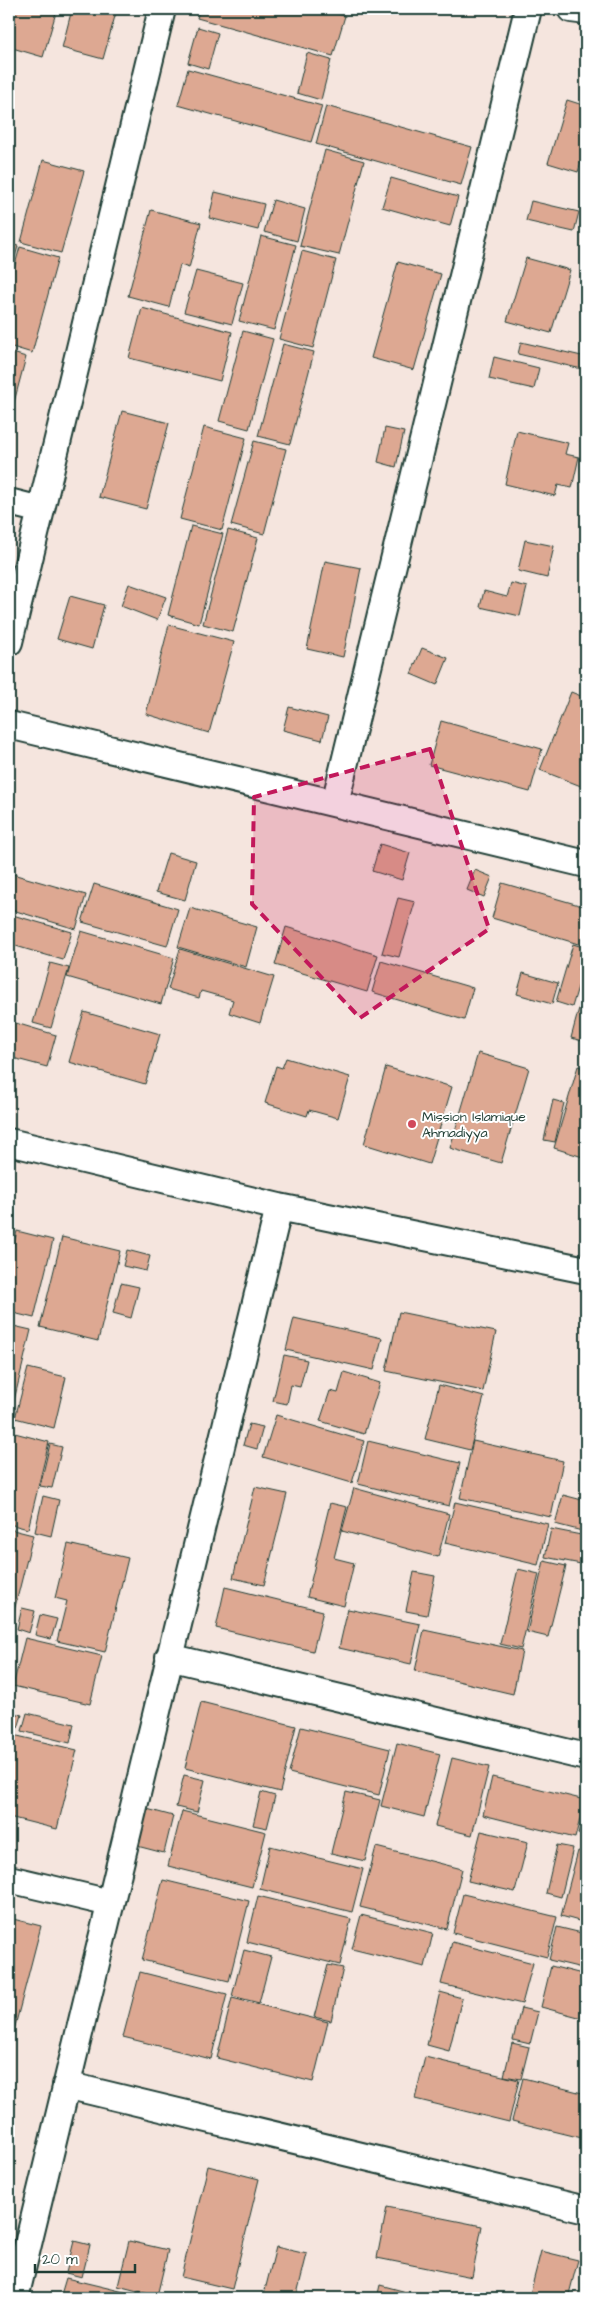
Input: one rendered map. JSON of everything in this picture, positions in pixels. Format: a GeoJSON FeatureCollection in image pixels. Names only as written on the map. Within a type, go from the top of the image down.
{"type":"FeatureCollection","features":[{"type":"Feature","properties":{"kind":"street"},"geometry":{"type":"LineString","coordinates":[[9,642],[162,9]]}},
{"type":"Feature","properties":{"kind":"street"},"geometry":{"type":"LineString","coordinates":[[336,803],[528,9]]}},
{"type":"Feature","properties":{"kind":"street"},"geometry":{"type":"LineString","coordinates":[[571,9],[586,11]]}},
{"type":"Feature","properties":{"kind":"street"},"geometry":{"type":"LineString","coordinates":[[9,502],[41,510]]}},
{"type":"Feature","properties":{"kind":"street"},"geometry":{"type":"LineString","coordinates":[[9,725],[586,864]]}},
{"type":"Feature","properties":{"kind":"street"},"geometry":{"type":"LineString","coordinates":[[9,1142],[279,1207],[586,1270]]}},
{"type":"Feature","properties":{"kind":"street"},"geometry":{"type":"LineString","coordinates":[[15,2298],[279,1207]]}},
{"type":"Feature","properties":{"kind":"street"},"geometry":{"type":"LineString","coordinates":[[169,1657],[586,1757]]}},
{"type":"Feature","properties":{"kind":"street"},"geometry":{"type":"LineString","coordinates":[[9,1879],[110,1903]]}},
{"type":"Feature","properties":{"kind":"street"},"geometry":{"type":"LineString","coordinates":[[66,2085],[586,2210]]}},
{"type":"Feature","properties":{"kind":"highlighted area"},"geometry":{"type":"Polygon","coordinates":[[[430,749],[489,929],[360,1018],[252,904],[254,797],[430,749]]]}},
{"type":"Feature","properties":{"kind":"building"},"geometry":{"type":"Polygon","coordinates":[[[12,9],[57,9],[43,57],[9,47],[9,19],[12,9]]]}},
{"type":"Feature","properties":{"kind":"building"},"geometry":{"type":"Polygon","coordinates":[[[72,9],[117,9],[103,59],[62,48],[72,9]]]}},
{"type":"Feature","properties":{"kind":"building"},"geometry":{"type":"Polygon","coordinates":[[[200,9],[319,9],[345,16],[333,56],[197,18],[200,9]]]}},
{"type":"Feature","properties":{"kind":"building"},"geometry":{"type":"Polygon","coordinates":[[[198,27],[218,33],[208,69],[188,63],[198,27]]]}},
{"type":"Feature","properties":{"kind":"building"},"geometry":{"type":"Polygon","coordinates":[[[307,53],[331,60],[321,100],[297,93],[307,53]]]}},
{"type":"Feature","properties":{"kind":"building"},"geometry":{"type":"Polygon","coordinates":[[[188,69],[322,106],[311,142],[178,105],[188,69]]]}},
{"type":"Feature","properties":{"kind":"building"},"geometry":{"type":"Polygon","coordinates":[[[567,100],[586,106],[586,146],[578,172],[548,163],[567,100]]]}},
{"type":"Feature","properties":{"kind":"building"},"geometry":{"type":"Polygon","coordinates":[[[326,106],[472,147],[461,185],[316,144],[326,106]]]}},
{"type":"Feature","properties":{"kind":"building"},"geometry":{"type":"Polygon","coordinates":[[[325,150],[364,161],[339,255],[300,246],[325,150]]]}},
{"type":"Feature","properties":{"kind":"building"},"geometry":{"type":"Polygon","coordinates":[[[43,160],[84,171],[61,253],[21,242],[43,160]]]}},
{"type":"Feature","properties":{"kind":"building"},"geometry":{"type":"Polygon","coordinates":[[[391,178],[458,197],[450,226],[382,207],[391,178]]]}},
{"type":"Feature","properties":{"kind":"building"},"geometry":{"type":"Polygon","coordinates":[[[215,192],[264,204],[258,230],[209,218],[215,192]]]}},
{"type":"Feature","properties":{"kind":"building"},"geometry":{"type":"Polygon","coordinates":[[[273,200],[305,209],[297,241],[264,232],[273,200]]]}},
{"type":"Feature","properties":{"kind":"building"},"geometry":{"type":"Polygon","coordinates":[[[531,201],[579,212],[574,232],[526,221],[531,201]]]}},
{"type":"Feature","properties":{"kind":"building"},"geometry":{"type":"Polygon","coordinates":[[[151,210],[201,223],[189,268],[180,265],[169,307],[128,296],[151,210]]]}},
{"type":"Feature","properties":{"kind":"building"},"geometry":{"type":"Polygon","coordinates":[[[261,236],[296,245],[274,330],[239,321],[261,236]]]}},
{"type":"Feature","properties":{"kind":"building"},"geometry":{"type":"Polygon","coordinates":[[[9,244],[18,246],[12,268],[9,267],[9,244]]]}},
{"type":"Feature","properties":{"kind":"building"},"geometry":{"type":"Polygon","coordinates":[[[20,247],[58,258],[32,353],[9,346],[9,286],[20,247]]]}},
{"type":"Feature","properties":{"kind":"building"},"geometry":{"type":"Polygon","coordinates":[[[302,251],[336,260],[313,348],[279,339],[302,251]]]}},
{"type":"Feature","properties":{"kind":"building"},"geometry":{"type":"Polygon","coordinates":[[[526,258],[570,270],[551,333],[507,321],[526,258]]]}},
{"type":"Feature","properties":{"kind":"building"},"geometry":{"type":"Polygon","coordinates":[[[398,262],[441,274],[414,370],[371,358],[398,262]]]}},
{"type":"Feature","properties":{"kind":"building"},"geometry":{"type":"Polygon","coordinates":[[[196,271],[243,283],[232,324],[184,312],[196,271]]]}},
{"type":"Feature","properties":{"kind":"building"},"geometry":{"type":"Polygon","coordinates":[[[142,308],[232,332],[220,381],[129,358],[142,308]]]}},
{"type":"Feature","properties":{"kind":"building"},"geometry":{"type":"Polygon","coordinates":[[[243,331],[273,339],[249,429],[219,421],[243,331]]]}},
{"type":"Feature","properties":{"kind":"building"},"geometry":{"type":"Polygon","coordinates":[[[521,342],[586,357],[586,370],[518,354],[521,342]]]}},
{"type":"Feature","properties":{"kind":"building"},"geometry":{"type":"Polygon","coordinates":[[[283,344],[314,352],[290,444],[258,436],[283,344]]]}},
{"type":"Feature","properties":{"kind":"building"},"geometry":{"type":"Polygon","coordinates":[[[9,352],[26,357],[9,421],[9,352]]]}},
{"type":"Feature","properties":{"kind":"building"},"geometry":{"type":"Polygon","coordinates":[[[494,357],[539,368],[534,389],[489,379],[494,357]]]}},
{"type":"Feature","properties":{"kind":"building"},"geometry":{"type":"Polygon","coordinates":[[[122,411],[169,423],[146,509],[99,497],[122,411]]]}},
{"type":"Feature","properties":{"kind":"building"},"geometry":{"type":"Polygon","coordinates":[[[204,427],[246,438],[222,530],[180,519],[204,427]]]}},
{"type":"Feature","properties":{"kind":"building"},"geometry":{"type":"Polygon","coordinates":[[[385,428],[404,432],[396,467],[378,462],[385,428]]]}},
{"type":"Feature","properties":{"kind":"building"},"geometry":{"type":"Polygon","coordinates":[[[517,431],[568,443],[565,454],[579,457],[572,488],[558,485],[555,496],[505,484],[517,431]]]}},
{"type":"Feature","properties":{"kind":"building"},"geometry":{"type":"Polygon","coordinates":[[[254,441],[286,449],[264,534],[231,525],[254,441]]]}},
{"type":"Feature","properties":{"kind":"building"},"geometry":{"type":"Polygon","coordinates":[[[191,526],[223,534],[199,624],[168,615],[191,526]]]}},
{"type":"Feature","properties":{"kind":"building"},"geometry":{"type":"Polygon","coordinates":[[[228,530],[258,538],[233,632],[203,624],[228,530]]]}},
{"type":"Feature","properties":{"kind":"building"},"geometry":{"type":"Polygon","coordinates":[[[525,540],[554,546],[547,578],[518,571],[525,540]]]}},
{"type":"Feature","properties":{"kind":"building"},"geometry":{"type":"Polygon","coordinates":[[[325,561],[361,568],[343,657],[307,649],[325,561]]]}},
{"type":"Feature","properties":{"kind":"building"},"geometry":{"type":"Polygon","coordinates":[[[511,583],[527,587],[520,616],[480,607],[484,591],[507,597],[511,583]]]}},
{"type":"Feature","properties":{"kind":"building"},"geometry":{"type":"Polygon","coordinates":[[[129,584],[166,597],[157,620],[121,606],[129,584]]]}},
{"type":"Feature","properties":{"kind":"building"},"geometry":{"type":"Polygon","coordinates":[[[70,596],[104,605],[92,649],[57,639],[70,596]]]}},
{"type":"Feature","properties":{"kind":"building"},"geometry":{"type":"Polygon","coordinates":[[[169,625],[234,642],[209,733],[146,714],[169,625]]]}},
{"type":"Feature","properties":{"kind":"building"},"geometry":{"type":"Polygon","coordinates":[[[422,648],[448,658],[437,685],[411,674],[422,648]]]}},
{"type":"Feature","properties":{"kind":"building"},"geometry":{"type":"Polygon","coordinates":[[[571,692],[586,698],[586,788],[540,770],[571,692]]]}},
{"type":"Feature","properties":{"kind":"building"},"geometry":{"type":"Polygon","coordinates":[[[289,707],[328,717],[322,740],[283,730],[289,707]]]}},
{"type":"Feature","properties":{"kind":"building"},"geometry":{"type":"Polygon","coordinates":[[[441,721],[542,749],[530,792],[429,765],[441,721]]]}},
{"type":"Feature","properties":{"kind":"building"},"geometry":{"type":"Polygon","coordinates":[[[380,844],[410,853],[402,880],[372,871],[380,844]]]}},
{"type":"Feature","properties":{"kind":"building"},"geometry":{"type":"Polygon","coordinates":[[[168,853],[196,861],[185,900],[156,892],[168,853]]]}},
{"type":"Feature","properties":{"kind":"building"},"geometry":{"type":"Polygon","coordinates":[[[475,870],[492,877],[484,897],[467,890],[475,870]]]}},
{"type":"Feature","properties":{"kind":"building"},"geometry":{"type":"Polygon","coordinates":[[[9,873],[86,895],[76,929],[9,909],[9,873]]]}},
{"type":"Feature","properties":{"kind":"building"},"geometry":{"type":"Polygon","coordinates":[[[502,883],[586,907],[585,946],[492,918],[502,883]]]}},
{"type":"Feature","properties":{"kind":"building"},"geometry":{"type":"Polygon","coordinates":[[[94,884],[178,909],[167,946],[82,922],[94,884]]]}},
{"type":"Feature","properties":{"kind":"building"},"geometry":{"type":"Polygon","coordinates":[[[398,898],[415,902],[399,957],[382,953],[398,898]]]}},
{"type":"Feature","properties":{"kind":"building"},"geometry":{"type":"Polygon","coordinates":[[[190,908],[257,927],[246,967],[178,947],[190,908]]]}},
{"type":"Feature","properties":{"kind":"building"},"geometry":{"type":"Polygon","coordinates":[[[9,914],[72,932],[63,960],[9,944],[9,914]]]}},
{"type":"Feature","properties":{"kind":"building"},"geometry":{"type":"Polygon","coordinates":[[[286,927],[378,955],[367,992],[275,965],[286,927]]]}},
{"type":"Feature","properties":{"kind":"building"},"geometry":{"type":"Polygon","coordinates":[[[81,931],[174,958],[161,1004],[67,977],[81,931]]]}},
{"type":"Feature","properties":{"kind":"building"},"geometry":{"type":"Polygon","coordinates":[[[573,944],[586,948],[586,960],[572,1007],[556,1002],[573,944]]]}},
{"type":"Feature","properties":{"kind":"building"},"geometry":{"type":"Polygon","coordinates":[[[180,949],[274,977],[260,1023],[229,1013],[233,1000],[201,991],[199,998],[168,989],[180,949]]]}},
{"type":"Feature","properties":{"kind":"building"},"geometry":{"type":"Polygon","coordinates":[[[381,961],[473,988],[464,1020],[372,992],[381,961]]]}},
{"type":"Feature","properties":{"kind":"building"},"geometry":{"type":"Polygon","coordinates":[[[50,963],[69,968],[51,1028],[33,1023],[50,963]]]}},
{"type":"Feature","properties":{"kind":"building"},"geometry":{"type":"Polygon","coordinates":[[[523,973],[558,983],[552,1004],[517,994],[523,973]]]}},
{"type":"Feature","properties":{"kind":"building"},"geometry":{"type":"Polygon","coordinates":[[[582,997],[586,999],[586,1042],[571,1038],[582,997]]]}},
{"type":"Feature","properties":{"kind":"building"},"geometry":{"type":"Polygon","coordinates":[[[84,1012],[160,1034],[145,1084],[69,1062],[84,1012]]]}},
{"type":"Feature","properties":{"kind":"building"},"geometry":{"type":"Polygon","coordinates":[[[9,1021],[56,1035],[47,1067],[9,1057],[9,1021]]]}},
{"type":"Feature","properties":{"kind":"building"},"geometry":{"type":"Polygon","coordinates":[[[478,1053],[529,1068],[501,1163],[450,1148],[478,1053]]]}},
{"type":"Feature","properties":{"kind":"building"},"geometry":{"type":"Polygon","coordinates":[[[286,1058],[350,1077],[338,1118],[309,1110],[307,1116],[265,1103],[276,1066],[282,1068],[286,1058]]]}},
{"type":"Feature","properties":{"kind":"building"},"geometry":{"type":"Polygon","coordinates":[[[578,1066],[586,1069],[586,1158],[554,1148],[578,1066]]]}},
{"type":"Feature","properties":{"kind":"building"},"geometry":{"type":"Polygon","coordinates":[[[386,1067],[452,1087],[429,1164],[364,1144],[386,1067]]]}},
{"type":"Feature","properties":{"kind":"building"},"geometry":{"type":"Polygon","coordinates":[[[553,1100],[564,1103],[555,1142],[544,1140],[553,1100]]]}},
{"type":"Feature","properties":{"kind":"building"},"geometry":{"type":"Polygon","coordinates":[[[17,1231],[53,1240],[34,1318],[9,1312],[9,1263],[17,1231]]]}},
{"type":"Feature","properties":{"kind":"building"},"geometry":{"type":"Polygon","coordinates":[[[62,1237],[120,1251],[98,1341],[40,1327],[62,1237]]]}},
{"type":"Feature","properties":{"kind":"building"},"geometry":{"type":"Polygon","coordinates":[[[127,1250],[150,1256],[146,1271],[123,1266],[127,1250]]]}},
{"type":"Feature","properties":{"kind":"building"},"geometry":{"type":"Polygon","coordinates":[[[121,1283],[139,1287],[131,1318],[113,1313],[121,1283]]]}},
{"type":"Feature","properties":{"kind":"building"},"geometry":{"type":"Polygon","coordinates":[[[399,1312],[496,1332],[483,1391],[386,1371],[399,1312]]]}},
{"type":"Feature","properties":{"kind":"building"},"geometry":{"type":"Polygon","coordinates":[[[294,1318],[382,1338],[374,1370],[286,1350],[294,1318]]]}},
{"type":"Feature","properties":{"kind":"building"},"geometry":{"type":"Polygon","coordinates":[[[9,1325],[31,1330],[10,1417],[9,1416],[9,1325]]]}},
{"type":"Feature","properties":{"kind":"building"},"geometry":{"type":"Polygon","coordinates":[[[284,1355],[307,1360],[300,1387],[291,1385],[287,1404],[273,1401],[284,1355]]]}},
{"type":"Feature","properties":{"kind":"building"},"geometry":{"type":"Polygon","coordinates":[[[28,1368],[66,1377],[54,1428],[15,1418],[28,1368]]]}},
{"type":"Feature","properties":{"kind":"building"},"geometry":{"type":"Polygon","coordinates":[[[344,1372],[380,1383],[364,1434],[320,1421],[330,1391],[338,1393],[344,1372]]]}},
{"type":"Feature","properties":{"kind":"building"},"geometry":{"type":"Polygon","coordinates":[[[439,1385],[484,1397],[470,1450],[425,1439],[439,1385]]]}},
{"type":"Feature","properties":{"kind":"building"},"geometry":{"type":"Polygon","coordinates":[[[276,1415],[364,1441],[352,1483],[263,1457],[276,1415]]]}},
{"type":"Feature","properties":{"kind":"building"},"geometry":{"type":"Polygon","coordinates":[[[249,1424],[263,1427],[257,1449],[243,1445],[249,1424]]]}},
{"type":"Feature","properties":{"kind":"building"},"geometry":{"type":"Polygon","coordinates":[[[11,1432],[49,1442],[28,1529],[9,1524],[9,1440],[11,1432]]]}},
{"type":"Feature","properties":{"kind":"building"},"geometry":{"type":"Polygon","coordinates":[[[368,1441],[460,1463],[449,1506],[358,1484],[368,1441]]]}},
{"type":"Feature","properties":{"kind":"building"},"geometry":{"type":"Polygon","coordinates":[[[473,1441],[563,1461],[551,1517],[460,1498],[473,1441]]]}},
{"type":"Feature","properties":{"kind":"building"},"geometry":{"type":"Polygon","coordinates":[[[50,1444],[62,1447],[52,1488],[40,1486],[50,1444]]]}},
{"type":"Feature","properties":{"kind":"building"},"geometry":{"type":"Polygon","coordinates":[[[255,1487],[287,1494],[264,1585],[233,1578],[255,1487]]]}},
{"type":"Feature","properties":{"kind":"building"},"geometry":{"type":"Polygon","coordinates":[[[354,1488],[449,1514],[438,1557],[342,1531],[354,1488]]]}},
{"type":"Feature","properties":{"kind":"building"},"geometry":{"type":"Polygon","coordinates":[[[563,1495],[586,1501],[586,1532],[555,1524],[563,1495]]]}},
{"type":"Feature","properties":{"kind":"building"},"geometry":{"type":"Polygon","coordinates":[[[43,1496],[59,1500],[51,1536],[35,1532],[43,1496]]]}},
{"type":"Feature","properties":{"kind":"building"},"geometry":{"type":"Polygon","coordinates":[[[455,1502],[548,1524],[538,1565],[445,1543],[455,1502]]]}},
{"type":"Feature","properties":{"kind":"building"},"geometry":{"type":"Polygon","coordinates":[[[330,1503],[347,1507],[334,1558],[354,1563],[344,1606],[307,1597],[330,1503]]]}},
{"type":"Feature","properties":{"kind":"building"},"geometry":{"type":"Polygon","coordinates":[[[9,1529],[33,1535],[10,1627],[9,1627],[9,1529]]]}},
{"type":"Feature","properties":{"kind":"building"},"geometry":{"type":"Polygon","coordinates":[[[551,1529],[586,1536],[586,1565],[545,1557],[551,1529]]]}},
{"type":"Feature","properties":{"kind":"building"},"geometry":{"type":"Polygon","coordinates":[[[68,1544],[128,1558],[105,1652],[57,1641],[67,1601],[55,1598],[68,1544]]]}},
{"type":"Feature","properties":{"kind":"building"},"geometry":{"type":"Polygon","coordinates":[[[544,1561],[566,1566],[548,1637],[527,1632],[544,1561]]]}},
{"type":"Feature","properties":{"kind":"building"},"geometry":{"type":"Polygon","coordinates":[[[518,1569],[539,1574],[521,1649],[500,1644],[518,1569]]]}},
{"type":"Feature","properties":{"kind":"building"},"geometry":{"type":"Polygon","coordinates":[[[414,1572],[435,1576],[427,1615],[406,1611],[414,1572]]]}},
{"type":"Feature","properties":{"kind":"building"},"geometry":{"type":"Polygon","coordinates":[[[225,1587],[323,1611],[313,1651],[216,1628],[225,1587]]]}},
{"type":"Feature","properties":{"kind":"building"},"geometry":{"type":"Polygon","coordinates":[[[22,1608],[35,1611],[29,1633],[17,1629],[22,1608]]]}},
{"type":"Feature","properties":{"kind":"building"},"geometry":{"type":"Polygon","coordinates":[[[348,1609],[420,1624],[411,1664],[339,1648],[348,1609]]]}},
{"type":"Feature","properties":{"kind":"building"},"geometry":{"type":"Polygon","coordinates":[[[40,1615],[57,1619],[51,1639],[35,1635],[40,1615]]]}},
{"type":"Feature","properties":{"kind":"building"},"geometry":{"type":"Polygon","coordinates":[[[424,1630],[522,1651],[513,1694],[415,1671],[424,1630]]]}},
{"type":"Feature","properties":{"kind":"building"},"geometry":{"type":"Polygon","coordinates":[[[25,1638],[102,1656],[90,1704],[13,1686],[25,1638]]]}},
{"type":"Feature","properties":{"kind":"building"},"geometry":{"type":"Polygon","coordinates":[[[201,1702],[296,1726],[280,1792],[185,1768],[201,1702]]]}},
{"type":"Feature","properties":{"kind":"building"},"geometry":{"type":"Polygon","coordinates":[[[9,1712],[22,1715],[18,1728],[9,1726],[9,1712]]]}},
{"type":"Feature","properties":{"kind":"building"},"geometry":{"type":"Polygon","coordinates":[[[27,1713],[74,1724],[70,1743],[22,1731],[27,1713]]]}},
{"type":"Feature","properties":{"kind":"building"},"geometry":{"type":"Polygon","coordinates":[[[301,1727],[390,1749],[379,1795],[289,1773],[301,1727]]]}},
{"type":"Feature","properties":{"kind":"building"},"geometry":{"type":"Polygon","coordinates":[[[9,1734],[77,1750],[57,1829],[9,1817],[9,1734]]]}},
{"type":"Feature","properties":{"kind":"building"},"geometry":{"type":"Polygon","coordinates":[[[397,1743],[440,1754],[424,1817],[381,1806],[397,1743]]]}},
{"type":"Feature","properties":{"kind":"building"},"geometry":{"type":"Polygon","coordinates":[[[452,1758],[489,1767],[472,1835],[435,1826],[452,1758]]]}},
{"type":"Feature","properties":{"kind":"building"},"geometry":{"type":"Polygon","coordinates":[[[184,1775],[205,1780],[197,1812],[176,1807],[184,1775]]]}},
{"type":"Feature","properties":{"kind":"building"},"geometry":{"type":"Polygon","coordinates":[[[492,1777],[585,1800],[575,1838],[483,1815],[492,1777]]]}},
{"type":"Feature","properties":{"kind":"building"},"geometry":{"type":"Polygon","coordinates":[[[261,1792],[275,1796],[267,1828],[253,1825],[261,1792]]]}},
{"type":"Feature","properties":{"kind":"building"},"geometry":{"type":"Polygon","coordinates":[[[346,1792],[380,1800],[365,1861],[331,1853],[346,1792]]]}},
{"type":"Feature","properties":{"kind":"building"},"geometry":{"type":"Polygon","coordinates":[[[586,1805],[586,1836],[578,1834],[586,1805]]]}},
{"type":"Feature","properties":{"kind":"building"},"geometry":{"type":"Polygon","coordinates":[[[147,1809],[173,1816],[164,1853],[137,1846],[147,1809]]]}},
{"type":"Feature","properties":{"kind":"building"},"geometry":{"type":"Polygon","coordinates":[[[182,1811],[266,1832],[252,1887],[168,1866],[182,1811]]]}},
{"type":"Feature","properties":{"kind":"building"},"geometry":{"type":"Polygon","coordinates":[[[481,1831],[528,1842],[515,1892],[468,1881],[481,1831]]]}},
{"type":"Feature","properties":{"kind":"building"},"geometry":{"type":"Polygon","coordinates":[[[557,1845],[573,1848],[561,1897],[546,1893],[557,1845]]]}},
{"type":"Feature","properties":{"kind":"building"},"geometry":{"type":"Polygon","coordinates":[[[270,1846],[363,1869],[352,1912],[260,1889],[270,1846]]]}},
{"type":"Feature","properties":{"kind":"building"},"geometry":{"type":"Polygon","coordinates":[[[376,1847],[462,1869],[447,1929],[360,1907],[376,1847]]]}},
{"type":"Feature","properties":{"kind":"building"},"geometry":{"type":"Polygon","coordinates":[[[578,1851],[586,1853],[586,1923],[561,1916],[578,1851]]]}},
{"type":"Feature","properties":{"kind":"building"},"geometry":{"type":"Polygon","coordinates":[[[163,1880],[249,1901],[229,1981],[142,1960],[163,1880]]]}},
{"type":"Feature","properties":{"kind":"building"},"geometry":{"type":"Polygon","coordinates":[[[463,1894],[557,1917],[547,1957],[453,1933],[463,1894]]]}},
{"type":"Feature","properties":{"kind":"building"},"geometry":{"type":"Polygon","coordinates":[[[258,1896],[351,1919],[340,1965],[247,1942],[258,1896]]]}},
{"type":"Feature","properties":{"kind":"building"},"geometry":{"type":"Polygon","coordinates":[[[361,1915],[433,1933],[425,1967],[352,1949],[361,1915]]]}},
{"type":"Feature","properties":{"kind":"building"},"geometry":{"type":"Polygon","coordinates":[[[9,1918],[41,1926],[12,2038],[9,2037],[9,1918]]]}},
{"type":"Feature","properties":{"kind":"building"},"geometry":{"type":"Polygon","coordinates":[[[557,1927],[586,1934],[586,1969],[549,1960],[557,1927]]]}},
{"type":"Feature","properties":{"kind":"building"},"geometry":{"type":"Polygon","coordinates":[[[452,1942],[533,1963],[522,2004],[441,1984],[452,1942]]]}},
{"type":"Feature","properties":{"kind":"building"},"geometry":{"type":"Polygon","coordinates":[[[244,1950],[271,1957],[259,2003],[232,1996],[244,1950]]]}},
{"type":"Feature","properties":{"kind":"building"},"geometry":{"type":"Polygon","coordinates":[[[328,1965],[343,1968],[331,2021],[314,2017],[328,1965]]]}},
{"type":"Feature","properties":{"kind":"building"},"geometry":{"type":"Polygon","coordinates":[[[551,1966],[586,1975],[586,2019],[541,2007],[551,1966]]]}},
{"type":"Feature","properties":{"kind":"building"},"geometry":{"type":"Polygon","coordinates":[[[140,1972],[227,1994],[211,2059],[123,2037],[140,1972]]]}},
{"type":"Feature","properties":{"kind":"building"},"geometry":{"type":"Polygon","coordinates":[[[440,1992],[462,1998],[449,2051],[427,2045],[440,1992]]]}},
{"type":"Feature","properties":{"kind":"building"},"geometry":{"type":"Polygon","coordinates":[[[232,1998],[328,2022],[313,2082],[217,2058],[232,1998]]]}},
{"type":"Feature","properties":{"kind":"building"},"geometry":{"type":"Polygon","coordinates":[[[521,2008],[538,2012],[530,2044],[513,2040],[521,2008]]]}},
{"type":"Feature","properties":{"kind":"building"},"geometry":{"type":"Polygon","coordinates":[[[512,2043],[529,2047],[521,2079],[504,2076],[512,2043]]]}},
{"type":"Feature","properties":{"kind":"building"},"geometry":{"type":"Polygon","coordinates":[[[425,2057],[519,2080],[509,2122],[415,2099],[425,2057]]]}},
{"type":"Feature","properties":{"kind":"building"},"geometry":{"type":"Polygon","coordinates":[[[523,2078],[586,2094],[586,2139],[512,2121],[523,2078]]]}},
{"type":"Feature","properties":{"kind":"building"},"geometry":{"type":"Polygon","coordinates":[[[208,2166],[259,2179],[232,2289],[181,2277],[208,2166]]]}},
{"type":"Feature","properties":{"kind":"building"},"geometry":{"type":"Polygon","coordinates":[[[387,2207],[482,2226],[472,2277],[377,2258],[387,2207]]]}},
{"type":"Feature","properties":{"kind":"building"},"geometry":{"type":"Polygon","coordinates":[[[74,2241],[90,2245],[82,2277],[66,2273],[74,2241]]]}},
{"type":"Feature","properties":{"kind":"building"},"geometry":{"type":"Polygon","coordinates":[[[129,2241],[168,2250],[157,2296],[118,2286],[129,2241]]]}},
{"type":"Feature","properties":{"kind":"building"},"geometry":{"type":"Polygon","coordinates":[[[276,2247],[307,2254],[296,2298],[263,2298],[276,2247]]]}},
{"type":"Feature","properties":{"kind":"building"},"geometry":{"type":"Polygon","coordinates":[[[541,2251],[578,2260],[568,2298],[529,2298],[541,2251]]]}},
{"type":"Feature","properties":{"kind":"building"},"geometry":{"type":"Polygon","coordinates":[[[66,2278],[149,2298],[60,2298],[66,2278]]]}},
{"type":"Feature","properties":{"kind":"building"},"geometry":{"type":"Polygon","coordinates":[[[380,2285],[418,2295],[418,2298],[377,2298],[380,2285]]]}},
{"type":"Feature","properties":{"kind":"place","name":"Mission Islamique Ahmadiyya"},"geometry":{"type":"Point","coordinates":[412,1124]}}]}
